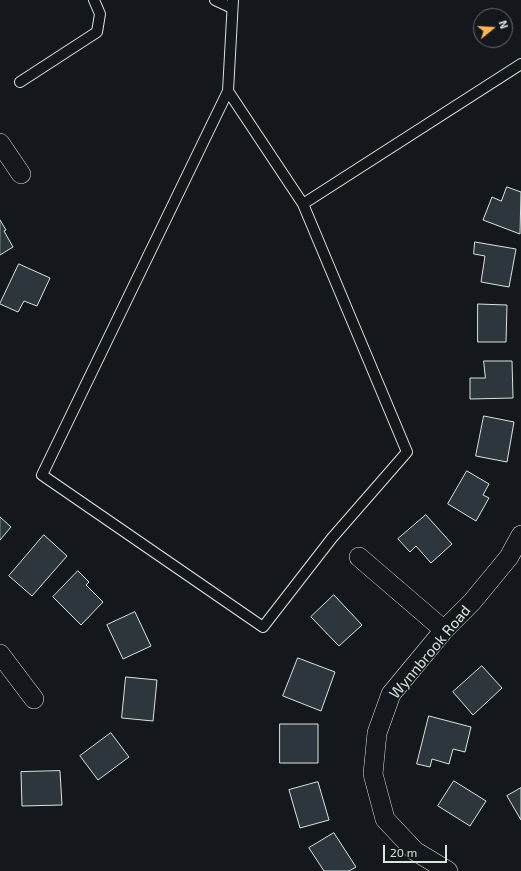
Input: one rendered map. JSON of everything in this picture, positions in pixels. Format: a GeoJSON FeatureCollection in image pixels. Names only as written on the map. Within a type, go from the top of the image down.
{"type":"FeatureCollection","features":[{"type":"Feature","properties":{"kind":"street"},"geometry":{"type":"LineString","coordinates":[[0,143],[20,174]]}},
{"type":"Feature","properties":{"kind":"street","name":"Wynnbrook Road"},"geometry":{"type":"LineString","coordinates":[[448,871],[415,851],[385,819],[373,774],[377,734],[391,694],[444,630],[472,602],[509,557],[521,535]]}},
{"type":"Feature","properties":{"kind":"street"},"geometry":{"type":"LineString","coordinates":[[359,557],[444,630]]}},
{"type":"Feature","properties":{"kind":"street"},"geometry":{"type":"LineString","coordinates":[[0,654],[34,699]]}},
{"type":"Feature","properties":{"kind":"lane"},"geometry":{"type":"LineString","coordinates":[[20,82],[97,32],[100,14],[94,0]]}},
{"type":"Feature","properties":{"kind":"lane"},"geometry":{"type":"LineString","coordinates":[[215,0],[233,4],[228,91],[42,475],[263,627],[332,538],[407,452],[303,204],[228,91]]}},
{"type":"Feature","properties":{"kind":"lane"},"geometry":{"type":"LineString","coordinates":[[303,204],[521,64]]}},
{"type":"Feature","properties":{"kind":"building"},"geometry":{"type":"Polygon","coordinates":[[[507,187],[521,192],[520,234],[483,220],[492,197],[501,201],[507,187]]]}},
{"type":"Feature","properties":{"kind":"building"},"geometry":{"type":"Polygon","coordinates":[[[0,220],[13,247],[0,255],[0,220]]]}},
{"type":"Feature","properties":{"kind":"building"},"geometry":{"type":"Polygon","coordinates":[[[475,242],[516,249],[509,287],[481,282],[485,256],[474,254],[475,242]]]}},
{"type":"Feature","properties":{"kind":"building"},"geometry":{"type":"Polygon","coordinates":[[[19,264],[50,278],[37,306],[24,301],[18,312],[0,304],[19,264]]]}},
{"type":"Feature","properties":{"kind":"building"},"geometry":{"type":"Polygon","coordinates":[[[478,304],[507,305],[506,342],[478,342],[478,304]]]}},
{"type":"Feature","properties":{"kind":"building"},"geometry":{"type":"Polygon","coordinates":[[[484,361],[512,361],[513,398],[470,399],[470,378],[485,378],[484,361]]]}},
{"type":"Feature","properties":{"kind":"building"},"geometry":{"type":"Polygon","coordinates":[[[484,416],[514,422],[507,462],[476,456],[484,416]]]}},
{"type":"Feature","properties":{"kind":"building"},"geometry":{"type":"Polygon","coordinates":[[[467,471],[489,484],[483,495],[489,498],[476,521],[448,504],[467,471]]]}},
{"type":"Feature","properties":{"kind":"building"},"geometry":{"type":"Polygon","coordinates":[[[426,515],[452,544],[431,563],[416,546],[410,552],[398,539],[426,515]]]}},
{"type":"Feature","properties":{"kind":"building"},"geometry":{"type":"Polygon","coordinates":[[[0,517],[11,527],[0,540],[0,517]]]}},
{"type":"Feature","properties":{"kind":"building"},"geometry":{"type":"Polygon","coordinates":[[[44,535],[67,556],[32,596],[9,576],[44,535]]]}},
{"type":"Feature","properties":{"kind":"building"},"geometry":{"type":"Polygon","coordinates":[[[78,571],[89,582],[86,585],[103,602],[81,625],[53,597],[78,571]]]}},
{"type":"Feature","properties":{"kind":"building"},"geometry":{"type":"Polygon","coordinates":[[[334,595],[362,625],[339,646],[311,617],[334,595]]]}},
{"type":"Feature","properties":{"kind":"building"},"geometry":{"type":"Polygon","coordinates":[[[135,612],[151,646],[123,659],[107,625],[135,612]]]}},
{"type":"Feature","properties":{"kind":"building"},"geometry":{"type":"Polygon","coordinates":[[[298,658],[335,672],[321,711],[283,696],[298,658]]]}},
{"type":"Feature","properties":{"kind":"building"},"geometry":{"type":"Polygon","coordinates":[[[482,666],[502,688],[473,715],[453,692],[482,666]]]}},
{"type":"Feature","properties":{"kind":"building"},"geometry":{"type":"Polygon","coordinates":[[[126,677],[157,680],[153,721],[122,718],[126,677]]]}},
{"type":"Feature","properties":{"kind":"building"},"geometry":{"type":"Polygon","coordinates":[[[429,716],[471,727],[465,752],[453,749],[449,764],[432,759],[430,767],[417,764],[429,716]]]}},
{"type":"Feature","properties":{"kind":"building"},"geometry":{"type":"Polygon","coordinates":[[[280,724],[318,724],[318,763],[280,763],[280,724]]]}},
{"type":"Feature","properties":{"kind":"building"},"geometry":{"type":"Polygon","coordinates":[[[111,733],[129,757],[98,780],[80,756],[111,733]]]}},
{"type":"Feature","properties":{"kind":"building"},"geometry":{"type":"Polygon","coordinates":[[[60,771],[62,805],[22,806],[21,772],[60,771]]]}},
{"type":"Feature","properties":{"kind":"building"},"geometry":{"type":"Polygon","coordinates":[[[454,781],[486,801],[470,826],[438,806],[454,781]]]}},
{"type":"Feature","properties":{"kind":"building"},"geometry":{"type":"Polygon","coordinates":[[[318,782],[329,820],[300,828],[289,790],[318,782]]]}},
{"type":"Feature","properties":{"kind":"building"},"geometry":{"type":"Polygon","coordinates":[[[521,788],[521,820],[507,796],[521,788]]]}},
{"type":"Feature","properties":{"kind":"building"},"geometry":{"type":"Polygon","coordinates":[[[334,833],[356,867],[349,871],[324,871],[309,848],[334,833]]]}}]}
